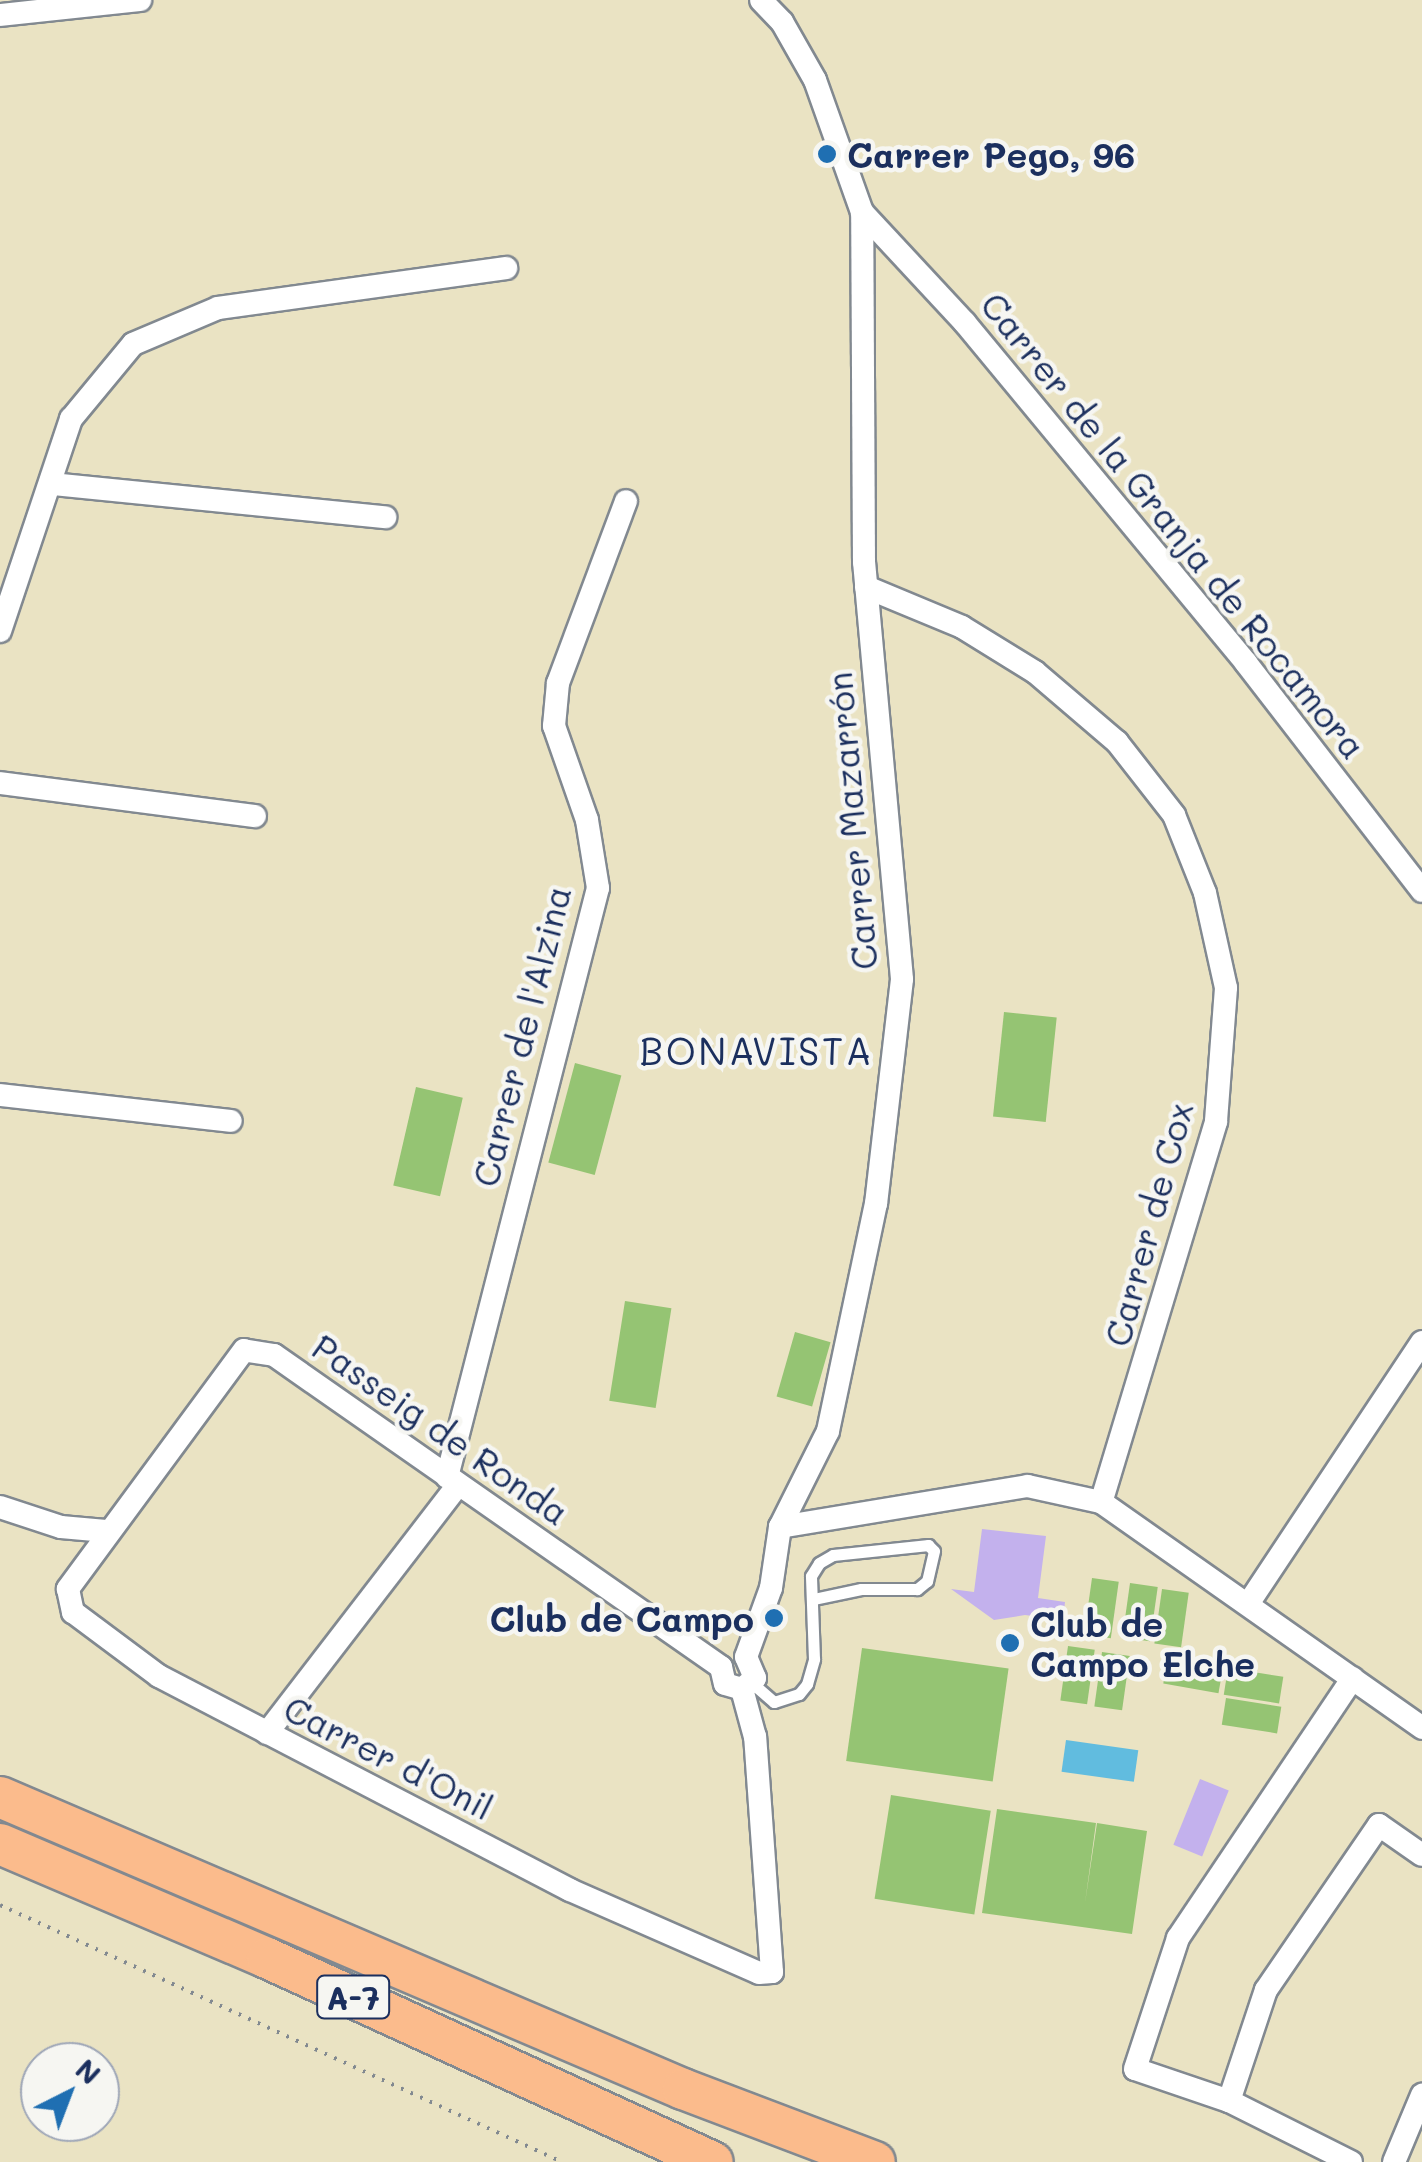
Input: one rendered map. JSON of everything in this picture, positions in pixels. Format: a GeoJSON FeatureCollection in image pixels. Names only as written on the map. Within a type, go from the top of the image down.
{"type":"FeatureCollection","features":[{"type":"Feature","properties":{"kind":"highway","name":"A-7"},"geometry":{"type":"LineString","coordinates":[[0,1797],[683,2088],[874,2162]]}},
{"type":"Feature","properties":{"kind":"highway","name":"A-7"},"geometry":{"type":"LineString","coordinates":[[0,1844],[711,2160]]}},
{"type":"Feature","properties":{"kind":"highway"},"geometry":{"type":"LineString","coordinates":[[683,2088],[820,2162]]}},
{"type":"Feature","properties":{"kind":"street"},"geometry":{"type":"LineString","coordinates":[[0,16],[140,0]]}},
{"type":"Feature","properties":{"kind":"street"},"geometry":{"type":"LineString","coordinates":[[761,0],[815,80],[862,212]]}},
{"type":"Feature","properties":{"kind":"street","name":"Carrer Mazarrón"},"geometry":{"type":"LineString","coordinates":[[780,1527],[828,1431],[876,1204],[894,1082],[902,980],[899,895],[876,729],[866,588],[862,212]]}},
{"type":"Feature","properties":{"kind":"street","name":"Carrer de la Granja de Rocamora"},"geometry":{"type":"LineString","coordinates":[[862,212],[966,323],[1246,663],[1422,891]]}},
{"type":"Feature","properties":{"kind":"street"},"geometry":{"type":"LineString","coordinates":[[0,628],[71,419],[133,344],[218,308],[506,268]]}},
{"type":"Feature","properties":{"kind":"street"},"geometry":{"type":"LineString","coordinates":[[52,484],[385,517]]}},
{"type":"Feature","properties":{"kind":"street","name":"Carrer de l'Alzina"},"geometry":{"type":"LineString","coordinates":[[267,1733],[452,1481],[598,888],[587,820],[554,726],[558,683],[626,501]]}},
{"type":"Feature","properties":{"kind":"street","name":"Carrer de Cox"},"geometry":{"type":"LineString","coordinates":[[866,588],[976,636],[1034,672],[1117,742],[1174,816],[1205,892],[1226,988],[1216,1122],[1101,1502]]}},
{"type":"Feature","properties":{"kind":"street"},"geometry":{"type":"LineString","coordinates":[[0,783],[256,816]]}},
{"type":"Feature","properties":{"kind":"street"},"geometry":{"type":"LineString","coordinates":[[0,1095],[230,1121]]}},
{"type":"Feature","properties":{"kind":"street"},"geometry":{"type":"LineString","coordinates":[[1250,1601],[1422,1342]]}},
{"type":"Feature","properties":{"kind":"street","name":"Passeig de Ronda"},"geometry":{"type":"LineString","coordinates":[[106,1531],[244,1350],[274,1355],[721,1667]]}},
{"type":"Feature","properties":{"kind":"street"},"geometry":{"type":"LineString","coordinates":[[746,1657],[771,1588],[780,1527],[1028,1486],[1101,1502],[1250,1601],[1422,1728]]}},
{"type":"Feature","properties":{"kind":"street"},"geometry":{"type":"LineString","coordinates":[[0,1506],[61,1527],[106,1531]]}},
{"type":"Feature","properties":{"kind":"street","name":"Carrer d'Onil"},"geometry":{"type":"LineString","coordinates":[[106,1531],[68,1589],[73,1612],[159,1676],[570,1890],[759,1973],[772,1972],[755,1738],[747,1686]]}},
{"type":"Feature","properties":{"kind":"street"},"geometry":{"type":"LineString","coordinates":[[746,1657],[756,1672],[747,1686],[725,1684],[721,1667],[728,1658],[746,1657]]}},
{"type":"Feature","properties":{"kind":"street"},"geometry":{"type":"LineString","coordinates":[[1350,2162],[1228,2102],[1135,2069],[1178,1938],[1353,1678]]}},
{"type":"Feature","properties":{"kind":"street"},"geometry":{"type":"LineString","coordinates":[[1228,2102],[1266,1990],[1379,1824],[1422,1855]]}},
{"type":"Feature","properties":{"kind":"street"},"geometry":{"type":"LineString","coordinates":[[1394,2162],[1422,2096]]}},
{"type":"Feature","properties":{"kind":"lane"},"geometry":{"type":"LineString","coordinates":[[747,1686],[774,1702],[799,1694],[807,1684],[814,1659],[811,1576],[833,1555],[928,1545],[934,1551],[928,1581],[917,1589],[861,1589],[813,1599]]}},
{"type":"Feature","properties":{"kind":"path"},"geometry":{"type":"LineString","coordinates":[[0,1905],[562,2162]]}},
{"type":"Feature","properties":{"kind":"green space"},"geometry":{"type":"Polygon","coordinates":[[[1004,1012],[1057,1018],[1046,1122],[993,1116],[1004,1012]]]}},
{"type":"Feature","properties":{"kind":"green space"},"geometry":{"type":"Polygon","coordinates":[[[575,1063],[621,1075],[595,1175],[548,1162],[575,1063]]]}},
{"type":"Feature","properties":{"kind":"green space"},"geometry":{"type":"Polygon","coordinates":[[[416,1087],[463,1098],[440,1196],[393,1185],[416,1087]]]}},
{"type":"Feature","properties":{"kind":"green space"},"geometry":{"type":"Polygon","coordinates":[[[625,1301],[671,1308],[656,1408],[609,1401],[625,1301]]]}},
{"type":"Feature","properties":{"kind":"green space"},"geometry":{"type":"Polygon","coordinates":[[[795,1332],[831,1342],[812,1407],[777,1396],[795,1332]]]}},
{"type":"Feature","properties":{"kind":"green space"},"geometry":{"type":"Polygon","coordinates":[[[1092,1578],[1119,1582],[1111,1638],[1084,1634],[1092,1578]]]}},
{"type":"Feature","properties":{"kind":"green space"},"geometry":{"type":"Polygon","coordinates":[[[1130,1583],[1158,1587],[1150,1641],[1122,1637],[1130,1583]]]}},
{"type":"Feature","properties":{"kind":"green space"},"geometry":{"type":"Polygon","coordinates":[[[1162,1589],[1189,1593],[1181,1647],[1154,1643],[1162,1589]]]}},
{"type":"Feature","properties":{"kind":"green space"},"geometry":{"type":"Polygon","coordinates":[[[1068,1646],[1095,1650],[1087,1704],[1060,1700],[1068,1646]]]}},
{"type":"Feature","properties":{"kind":"green space"},"geometry":{"type":"Polygon","coordinates":[[[862,1648],[1009,1669],[993,1781],[846,1761],[862,1648]]]}},
{"type":"Feature","properties":{"kind":"green space"},"geometry":{"type":"Polygon","coordinates":[[[1102,1652],[1130,1656],[1122,1710],[1094,1706],[1102,1652]]]}},
{"type":"Feature","properties":{"kind":"green space"},"geometry":{"type":"Polygon","coordinates":[[[1168,1657],[1223,1667],[1218,1693],[1163,1684],[1168,1657]]]}},
{"type":"Feature","properties":{"kind":"green space"},"geometry":{"type":"Polygon","coordinates":[[[1228,1668],[1283,1677],[1279,1703],[1224,1695],[1228,1668]]]}},
{"type":"Feature","properties":{"kind":"green space"},"geometry":{"type":"Polygon","coordinates":[[[1226,1698],[1281,1707],[1277,1733],[1222,1725],[1226,1698]]]}},
{"type":"Feature","properties":{"kind":"green space"},"geometry":{"type":"Polygon","coordinates":[[[891,1795],[991,1811],[974,1915],[875,1899],[891,1795]]]}},
{"type":"Feature","properties":{"kind":"green space"},"geometry":{"type":"Polygon","coordinates":[[[997,1809],[1096,1823],[1085,1903],[1097,1823],[1147,1831],[1132,1934],[982,1913],[997,1809]]]}},
{"type":"Feature","properties":{"kind":"water"},"geometry":{"type":"Polygon","coordinates":[[[1066,1740],[1138,1750],[1134,1782],[1062,1772],[1066,1740]]]}},
{"type":"Feature","properties":{"kind":"building"},"geometry":{"type":"Polygon","coordinates":[[[982,1529],[1046,1536],[1038,1598],[1065,1602],[1063,1620],[1025,1615],[994,1620],[951,1589],[974,1592],[982,1529]]]}},
{"type":"Feature","properties":{"kind":"building"},"geometry":{"type":"Polygon","coordinates":[[[1200,1779],[1229,1791],[1202,1856],[1173,1845],[1200,1779]]]}},
{"type":"Feature","properties":{"kind":"place","name":"Carrer Pego, 96"},"geometry":{"type":"Point","coordinates":[827,154]}},
{"type":"Feature","properties":{"kind":"place","name":"Club de Campo"},"geometry":{"type":"Point","coordinates":[774,1618]}},
{"type":"Feature","properties":{"kind":"place","name":"Club de Campo Elche"},"geometry":{"type":"Point","coordinates":[1010,1643]}},
{"type":"Feature","properties":{"kind":"district","name":"BONAVISTA"},"geometry":{"type":"Point","coordinates":[757,1051]}}]}
